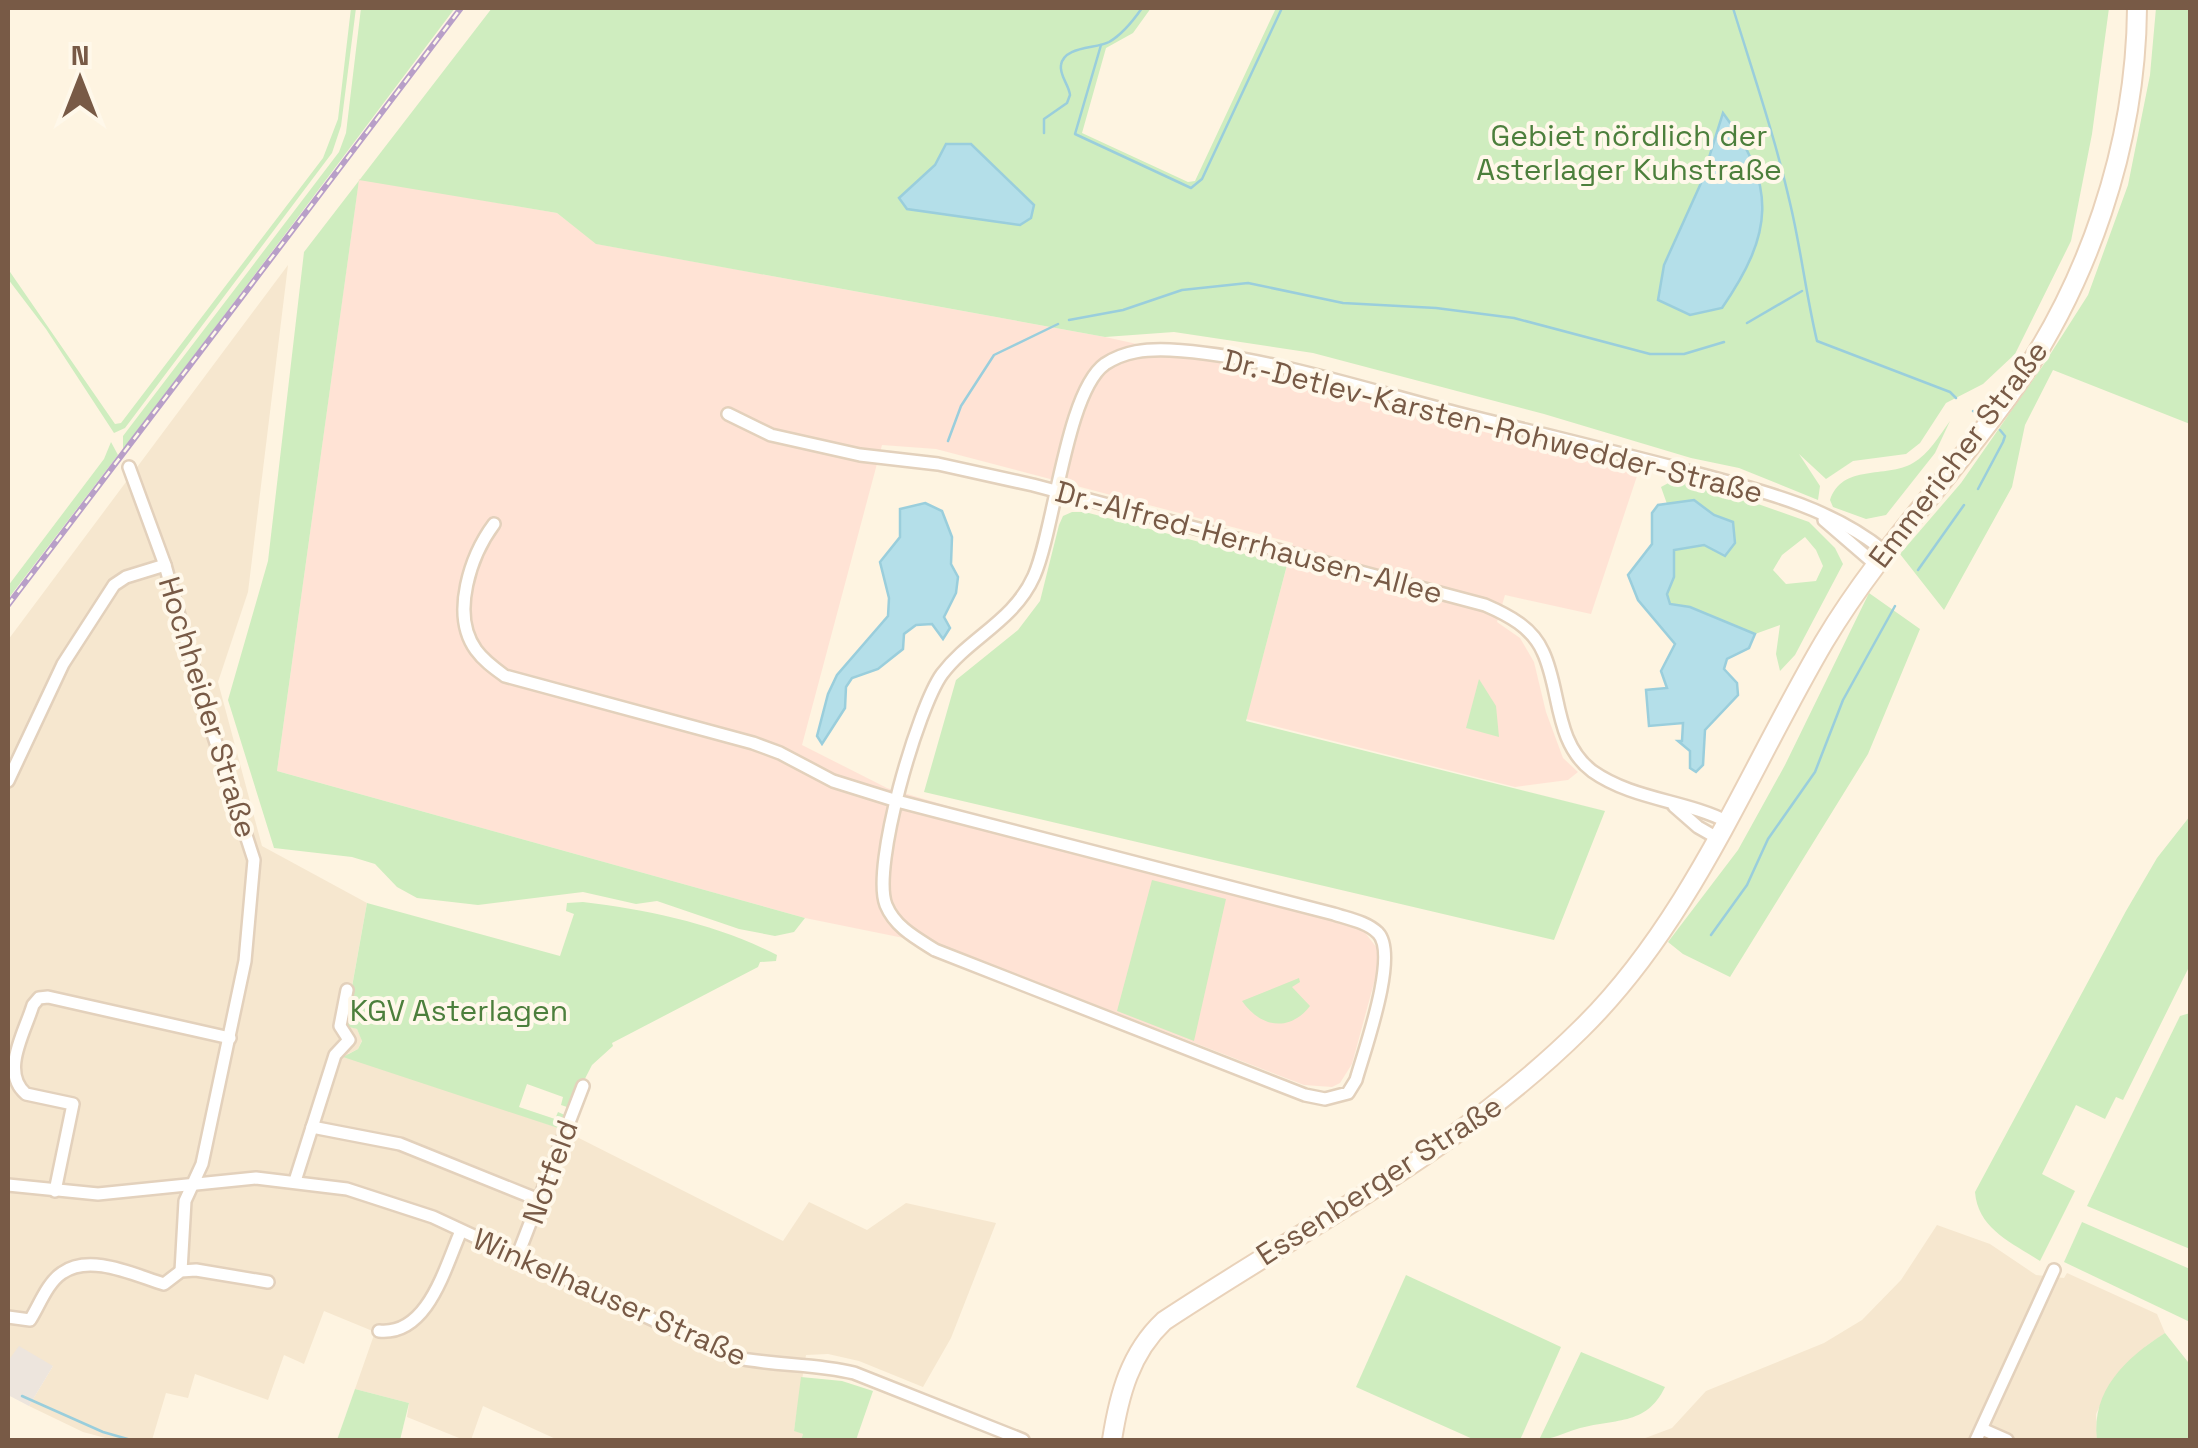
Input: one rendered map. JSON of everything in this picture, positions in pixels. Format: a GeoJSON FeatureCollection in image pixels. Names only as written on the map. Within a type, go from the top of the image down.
{"type":"FeatureCollection","features":[{"type":"Feature","properties":{"kind":"main road","name":"Emmericher Straße"},"geometry":{"type":"LineString","coordinates":[[1785,712],[1824,642],[1880,558],[2007,398],[2044,342],[2074,284],[2116,162],[2131,81],[2137,8]]}},
{"type":"Feature","properties":{"kind":"main road","name":"Essenberger Straße"},"geometry":{"type":"LineString","coordinates":[[1112,1440],[1127,1377],[1146,1337],[1164,1321],[1450,1140],[1500,1103],[1608,1002],[1644,956],[1719,839],[1785,712]]}},
{"type":"Feature","properties":{"kind":"street","name":"Dr.-Detlev-Karsten-Rohwedder-Straße"},"geometry":{"type":"LineString","coordinates":[[897,801],[1365,924],[1383,940],[1386,964],[1361,1062],[1348,1093],[1325,1099],[935,950],[908,934],[893,918],[883,895],[884,858],[897,801],[931,690],[945,670],[1006,618],[1022,599],[1036,572],[1078,412],[1092,377],[1123,354],[1141,350],[1169,350],[1274,366],[1770,494],[1818,514],[1880,558]]}},
{"type":"Feature","properties":{"kind":"street","name":"Dr.-Alfred-Herrhausen-Allee"},"geometry":{"type":"LineString","coordinates":[[728,414],[771,435],[860,455],[938,464],[1057,492],[1437,591],[1506,614],[1525,627],[1543,651],[1557,710],[1574,752],[1592,770],[1640,795],[1706,811],[1728,822]]}},
{"type":"Feature","properties":{"kind":"street","name":"Hochheider Straße"},"geometry":{"type":"LineString","coordinates":[[129,468],[165,565],[204,710],[254,860],[245,962],[202,1164],[193,1186]]}},
{"type":"Feature","properties":{"kind":"street"},"geometry":{"type":"LineString","coordinates":[[494,524],[474,557],[465,613],[473,646],[505,676],[753,743],[780,752],[832,781],[897,801]]}},
{"type":"Feature","properties":{"kind":"street"},"geometry":{"type":"LineString","coordinates":[[8,781],[64,664],[114,585],[126,576],[165,565]]}},
{"type":"Feature","properties":{"kind":"street","name":"Dr.-Alfred-Herrhausen-Allee"},"geometry":{"type":"LineString","coordinates":[[1671,803],[1719,839]]}},
{"type":"Feature","properties":{"kind":"street"},"geometry":{"type":"LineString","coordinates":[[295,1181],[335,1055],[349,1040],[340,1026],[347,990]]}},
{"type":"Feature","properties":{"kind":"street"},"geometry":{"type":"LineString","coordinates":[[55,1191],[73,1104],[26,1094],[17,1087],[13,1066],[33,1005],[39,998],[230,1038]]}},
{"type":"Feature","properties":{"kind":"street","name":"Notfeld"},"geometry":{"type":"LineString","coordinates":[[517,1258],[582,1086]]}},
{"type":"Feature","properties":{"kind":"street"},"geometry":{"type":"LineString","coordinates":[[312,1127],[400,1144],[540,1200]]}},
{"type":"Feature","properties":{"kind":"street","name":"Winkelhauser Straße"},"geometry":{"type":"LineString","coordinates":[[8,1184],[98,1194],[236,1178],[295,1181],[375,1196],[461,1230],[733,1358],[826,1366],[854,1373],[1022,1440]]}},
{"type":"Feature","properties":{"kind":"street"},"geometry":{"type":"LineString","coordinates":[[180,1271],[186,1202],[193,1186]]}},
{"type":"Feature","properties":{"kind":"street"},"geometry":{"type":"LineString","coordinates":[[379,1331],[399,1332],[407,1328],[425,1306],[436,1291],[461,1230]]}},
{"type":"Feature","properties":{"kind":"street"},"geometry":{"type":"LineString","coordinates":[[8,1317],[30,1320],[50,1286],[61,1274],[76,1267],[110,1268],[164,1284],[180,1271],[196,1270],[268,1282]]}},
{"type":"Feature","properties":{"kind":"street"},"geometry":{"type":"LineString","coordinates":[[2007,1440],[1979,1435],[2054,1270]]}},
{"type":"Feature","properties":{"kind":"shaded area"},"geometry":{"type":"Polygon","coordinates":[[[359,179],[557,213],[597,244],[1105,337],[1307,381],[1639,470],[1591,614],[1505,595],[1497,622],[1520,638],[1534,662],[1563,758],[1578,772],[1568,780],[1515,787],[1246,719],[1293,543],[936,449],[882,445],[802,745],[887,788],[1363,930],[1377,948],[1378,968],[1352,1064],[1340,1083],[1332,1087],[1304,1085],[943,946],[805,918],[277,771],[359,179]]]}},
{"type":"Feature","properties":{"kind":"shaded area"},"geometry":{"type":"Polygon","coordinates":[[[288,265],[248,592],[218,682],[262,846],[367,903],[345,1025],[357,1029],[362,1040],[358,1049],[348,1054],[561,1129],[783,1241],[809,1202],[867,1230],[906,1203],[996,1223],[951,1338],[923,1387],[859,1361],[828,1354],[806,1355],[794,1430],[803,1434],[801,1440],[558,1440],[483,1406],[471,1440],[464,1440],[407,1417],[409,1403],[355,1389],[375,1332],[324,1311],[304,1364],[284,1355],[268,1400],[195,1374],[188,1398],[166,1393],[152,1440],[113,1440],[83,1432],[29,1406],[53,1366],[8,1361],[8,640],[288,265]]]}},
{"type":"Feature","properties":{"kind":"shaded area"},"geometry":{"type":"Polygon","coordinates":[[[1937,1225],[1990,1244],[2036,1275],[2064,1278],[2067,1273],[2157,1314],[2165,1333],[2146,1346],[2110,1386],[2096,1414],[2097,1440],[1640,1440],[1672,1428],[1706,1391],[1824,1343],[1862,1320],[1901,1280],[1937,1225]]]}},
{"type":"Feature","properties":{"kind":"shaded area"},"geometry":{"type":"Polygon","coordinates":[[[19,1346],[53,1366],[29,1406],[8,1395],[8,1361],[19,1346]]]}},
{"type":"Feature","properties":{"kind":"green space"},"geometry":{"type":"Polygon","coordinates":[[[351,8],[356,8],[341,126],[332,153],[125,428],[114,433],[8,279],[8,269],[115,424],[121,423],[323,158],[338,119],[351,8]]]}},
{"type":"Feature","properties":{"kind":"green space"},"geometry":{"type":"Polygon","coordinates":[[[361,8],[455,8],[123,450],[123,436],[339,152],[346,133],[361,8]]]}},
{"type":"Feature","properties":{"kind":"green space","name":"Gebiet nördlich der Asterlager Kuhstraße"},"geometry":{"type":"Polygon","coordinates":[[[492,8],[1151,8],[1133,33],[1106,48],[1082,133],[1188,182],[1195,181],[1276,8],[2109,8],[2092,134],[2071,241],[2015,354],[1983,384],[1946,403],[1920,443],[1906,454],[1853,461],[1826,479],[1799,454],[1820,486],[1818,500],[1739,468],[1313,353],[1174,332],[1105,337],[596,244],[557,213],[359,180],[492,8]],[[946,145],[935,165],[900,198],[907,209],[939,213],[1033,205],[971,145],[946,145]]]}},
{"type":"Feature","properties":{"kind":"green space"},"geometry":{"type":"Polygon","coordinates":[[[2156,8],[2190,8],[2190,424],[2053,370],[2025,425],[2012,487],[1944,610],[1900,554],[1961,483],[2088,295],[2128,185],[2150,75],[2156,8]]]}},
{"type":"Feature","properties":{"kind":"green space"},"geometry":{"type":"Polygon","coordinates":[[[359,181],[277,771],[805,918],[794,932],[775,936],[739,929],[657,901],[636,904],[583,892],[478,905],[417,898],[397,887],[375,864],[352,857],[274,848],[228,700],[268,561],[304,252],[359,181]]]}},
{"type":"Feature","properties":{"kind":"green space"},"geometry":{"type":"Polygon","coordinates":[[[1950,421],[1935,453],[1886,515],[1866,519],[1833,507],[1830,500],[1845,481],[1913,463],[1929,450],[1950,421]]]}},
{"type":"Feature","properties":{"kind":"green space"},"geometry":{"type":"Polygon","coordinates":[[[111,442],[118,455],[8,599],[8,586],[104,459],[111,442]]]}},
{"type":"Feature","properties":{"kind":"green space"},"geometry":{"type":"Polygon","coordinates":[[[1674,480],[1741,498],[1809,522],[1835,548],[1843,564],[1795,655],[1780,671],[1776,654],[1780,625],[1755,634],[1690,607],[1670,604],[1667,594],[1674,577],[1674,550],[1704,545],[1732,522],[1694,500],[1667,504],[1661,487],[1674,480]],[[1805,537],[1782,555],[1773,570],[1786,584],[1816,581],[1823,566],[1805,537]]]}},
{"type":"Feature","properties":{"kind":"green space"},"geometry":{"type":"Polygon","coordinates":[[[1085,512],[1287,565],[1246,721],[1605,811],[1554,940],[924,792],[956,680],[1018,630],[1040,601],[1059,525],[1063,516],[1085,512]]]}},
{"type":"Feature","properties":{"kind":"green space"},"geometry":{"type":"Polygon","coordinates":[[[1869,593],[1920,629],[1868,754],[1730,977],[1683,954],[1668,942],[1738,850],[1785,765],[1869,593]]]}},
{"type":"Feature","properties":{"kind":"green space"},"geometry":{"type":"Polygon","coordinates":[[[1479,679],[1496,706],[1499,737],[1466,728],[1479,679]]]}},
{"type":"Feature","properties":{"kind":"green space"},"geometry":{"type":"Polygon","coordinates":[[[2190,816],[2190,965],[2123,1100],[2116,1097],[2105,1119],[2076,1105],[2042,1174],[2075,1191],[2040,1261],[1989,1225],[1977,1205],[1975,1192],[2126,911],[2157,858],[2190,816]]]}},
{"type":"Feature","properties":{"kind":"green space"},"geometry":{"type":"Polygon","coordinates":[[[1152,880],[1226,899],[1194,1041],[1117,1011],[1152,880]]]}},
{"type":"Feature","properties":{"kind":"green space","name":"KGV Asterlagen"},"geometry":{"type":"Polygon","coordinates":[[[367,903],[560,956],[574,914],[566,911],[567,903],[658,914],[706,927],[777,955],[776,961],[760,962],[758,967],[612,1043],[592,1065],[570,1108],[561,1105],[563,1097],[527,1084],[519,1107],[555,1119],[558,1112],[567,1116],[561,1129],[343,1057],[358,1049],[362,1041],[357,1029],[345,1026],[367,903]]]}},
{"type":"Feature","properties":{"kind":"green space"},"geometry":{"type":"Polygon","coordinates":[[[1299,978],[1300,982],[1292,987],[1310,1006],[1293,1020],[1266,1021],[1242,1001],[1299,978]]]}},
{"type":"Feature","properties":{"kind":"green space"},"geometry":{"type":"Polygon","coordinates":[[[2190,1013],[2190,1249],[2087,1206],[2180,1016],[2190,1013]]]}},
{"type":"Feature","properties":{"kind":"green space"},"geometry":{"type":"Polygon","coordinates":[[[2082,1222],[2190,1269],[2190,1322],[2064,1262],[2082,1222]]]}},
{"type":"Feature","properties":{"kind":"green space"},"geometry":{"type":"Polygon","coordinates":[[[1406,1275],[1561,1347],[1520,1440],[1475,1440],[1356,1387],[1406,1275]]]}},
{"type":"Feature","properties":{"kind":"green space"},"geometry":{"type":"Polygon","coordinates":[[[2165,1333],[2190,1360],[2190,1440],[2097,1440],[2100,1406],[2114,1377],[2137,1353],[2165,1333]]]}},
{"type":"Feature","properties":{"kind":"green space"},"geometry":{"type":"Polygon","coordinates":[[[1581,1352],[1665,1387],[1657,1400],[1638,1415],[1539,1440],[1581,1352]]]}},
{"type":"Feature","properties":{"kind":"green space"},"geometry":{"type":"Polygon","coordinates":[[[801,1377],[842,1381],[873,1391],[856,1440],[801,1440],[803,1434],[794,1431],[801,1377]]]}},
{"type":"Feature","properties":{"kind":"green space"},"geometry":{"type":"Polygon","coordinates":[[[355,1389],[409,1403],[400,1440],[337,1440],[355,1389]]]}},
{"type":"Feature","properties":{"kind":"water"},"geometry":{"type":"Polygon","coordinates":[[[1723,113],[1741,139],[1760,187],[1759,233],[1751,257],[1722,308],[1690,315],[1658,300],[1664,265],[1701,183],[1723,113]]]}},
{"type":"Feature","properties":{"kind":"water"},"geometry":{"type":"Polygon","coordinates":[[[946,144],[971,144],[1034,205],[1031,218],[1020,225],[907,209],[899,198],[935,165],[946,144]]]}},
{"type":"Feature","properties":{"kind":"water"},"geometry":{"type":"Polygon","coordinates":[[[1694,500],[1714,515],[1733,522],[1735,543],[1725,556],[1704,545],[1674,550],[1674,577],[1667,594],[1670,604],[1690,607],[1755,634],[1749,648],[1727,659],[1724,669],[1737,683],[1738,695],[1705,730],[1703,765],[1696,772],[1690,768],[1690,751],[1678,741],[1682,741],[1683,723],[1649,726],[1646,690],[1667,688],[1661,671],[1675,644],[1638,600],[1628,575],[1652,544],[1652,513],[1658,505],[1694,500]]]}},
{"type":"Feature","properties":{"kind":"water"},"geometry":{"type":"Polygon","coordinates":[[[925,503],[942,511],[952,537],[951,564],[958,577],[956,593],[944,617],[950,628],[943,639],[932,624],[916,625],[904,634],[903,649],[878,669],[852,678],[846,687],[845,708],[822,744],[817,736],[837,675],[888,616],[889,598],[880,562],[900,537],[900,509],[925,503]]]}},
{"type":"Feature","properties":{"kind":"waterway"},"geometry":{"type":"LineString","coordinates":[[1044,133],[1044,119],[1067,103],[1070,95],[1061,72],[1063,59],[1074,51],[1114,39],[1142,8]]}},
{"type":"Feature","properties":{"kind":"waterway"},"geometry":{"type":"LineString","coordinates":[[1101,45],[1075,134],[1191,188],[1202,179],[1282,8]]}},
{"type":"Feature","properties":{"kind":"waterway"},"geometry":{"type":"LineString","coordinates":[[1733,8],[1784,178],[1817,341],[1950,392],[1956,398]]}},
{"type":"Feature","properties":{"kind":"waterway"},"geometry":{"type":"LineString","coordinates":[[1069,320],[1123,310],[1182,290],[1248,283],[1343,303],[1436,308],[1514,318],[1650,354],[1684,354],[1724,342]]}},
{"type":"Feature","properties":{"kind":"waterway"},"geometry":{"type":"LineString","coordinates":[[1747,323],[1802,291]]}},
{"type":"Feature","properties":{"kind":"waterway"},"geometry":{"type":"LineString","coordinates":[[948,441],[961,406],[994,355],[1058,324]]}},
{"type":"Feature","properties":{"kind":"waterway"},"geometry":{"type":"LineString","coordinates":[[1973,411],[1977,414]]}},
{"type":"Feature","properties":{"kind":"waterway"},"geometry":{"type":"LineString","coordinates":[[1978,489],[2003,442],[2005,436],[2000,430]]}},
{"type":"Feature","properties":{"kind":"waterway"},"geometry":{"type":"LineString","coordinates":[[1918,570],[1964,505]]}},
{"type":"Feature","properties":{"kind":"waterway"},"geometry":{"type":"LineString","coordinates":[[1711,935],[1747,885],[1768,839],[1815,772],[1843,700],[1895,606]]}},
{"type":"Feature","properties":{"kind":"waterway"},"geometry":{"type":"LineString","coordinates":[[22,1396],[103,1432],[131,1440]]}},
{"type":"Feature","properties":{"kind":"railway"},"geometry":{"type":"LineString","coordinates":[[8,605],[461,8]]}}]}
